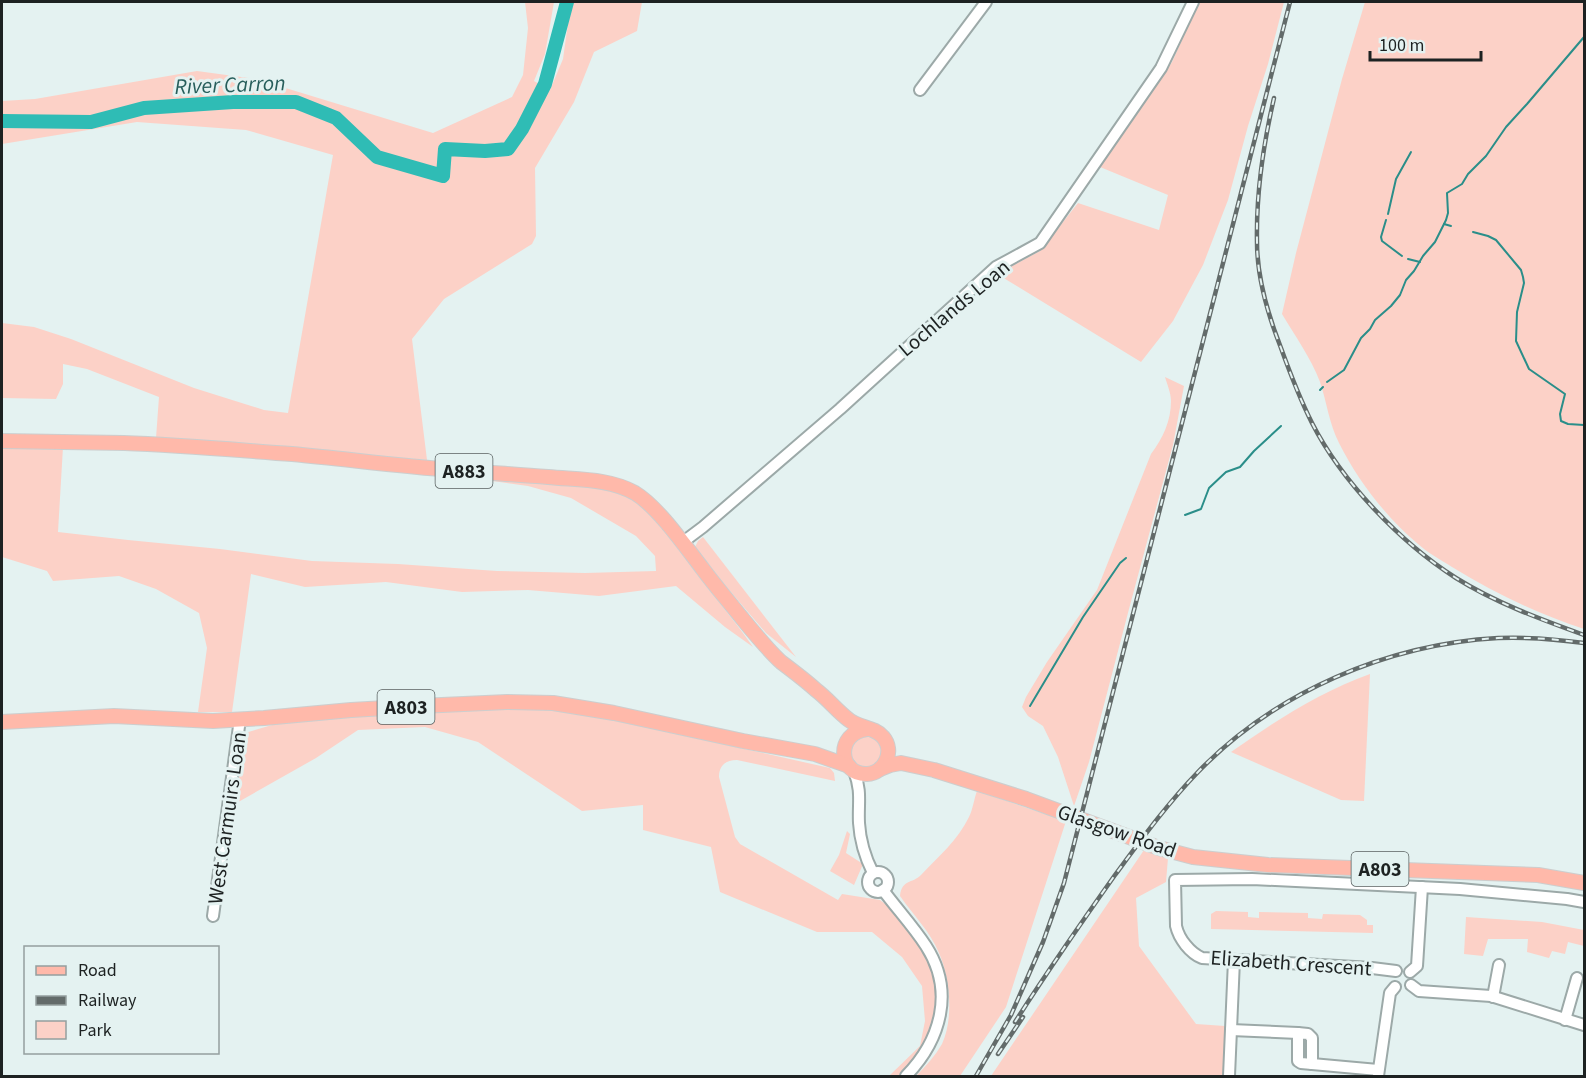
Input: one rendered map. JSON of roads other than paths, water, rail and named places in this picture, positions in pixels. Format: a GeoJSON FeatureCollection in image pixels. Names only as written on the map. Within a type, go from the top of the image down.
{"type":"FeatureCollection","features":[{"type":"Feature","properties":{"kind":"main road","name":"A883"},"geometry":{"type":"LineString","coordinates":[[2,441],[126,443],[295,454],[430,468],[595,481],[623,488],[643,499],[683,542],[707,576],[760,640],[833,705]]}},
{"type":"Feature","properties":{"kind":"main road","name":"A803"},"geometry":{"type":"LineString","coordinates":[[2,722],[114,716],[183,720],[240,719],[420,706],[507,702],[553,703],[614,713],[806,753],[832,760],[852,769]]}},
{"type":"Feature","properties":{"kind":"main road"},"geometry":{"type":"LineString","coordinates":[[833,705],[851,722],[882,736],[888,747],[887,760],[879,770],[866,774],[852,769],[844,756],[846,742],[842,721],[833,705]]}},
{"type":"Feature","properties":{"kind":"main road"},"geometry":{"type":"LineString","coordinates":[[846,742],[854,733],[867,729]]}},
{"type":"Feature","properties":{"kind":"main road","name":"A803"},"geometry":{"type":"LineString","coordinates":[[806,753],[823,752],[846,742]]}},
{"type":"Feature","properties":{"kind":"main road","name":"A803"},"geometry":{"type":"LineString","coordinates":[[888,747],[899,758],[913,765]]}},
{"type":"Feature","properties":{"kind":"main road","name":"A803"},"geometry":{"type":"LineString","coordinates":[[879,770],[896,764],[913,765]]}},
{"type":"Feature","properties":{"kind":"main road","name":"Glasgow Road"},"geometry":{"type":"LineString","coordinates":[[913,765],[964,778],[1122,835],[1193,857],[1238,863],[1538,875],[1584,883]]}},
{"type":"Feature","properties":{"kind":"street"},"geometry":{"type":"LineString","coordinates":[[920,90],[986,2]]}},
{"type":"Feature","properties":{"kind":"street","name":"Lochlands Loan"},"geometry":{"type":"LineString","coordinates":[[683,542],[840,409],[996,267],[1040,243],[1161,68],[1193,2]]}},
{"type":"Feature","properties":{"kind":"street","name":"West Carmuirs Loan"},"geometry":{"type":"LineString","coordinates":[[213,916],[240,719]]}},
{"type":"Feature","properties":{"kind":"street"},"geometry":{"type":"LineString","coordinates":[[852,769],[860,795],[860,834],[873,873],[868,880],[868,886],[875,892],[884,890],[926,947],[933,960],[941,992],[941,1008],[935,1036],[918,1064],[906,1077]]}},
{"type":"Feature","properties":{"kind":"street"},"geometry":{"type":"LineString","coordinates":[[860,795],[867,782],[879,770]]}},
{"type":"Feature","properties":{"kind":"street"},"geometry":{"type":"LineString","coordinates":[[1326,883],[1327,867]]}},
{"type":"Feature","properties":{"kind":"street","name":"Glasgow Road"},"geometry":{"type":"LineString","coordinates":[[1175,880],[1252,879],[1422,887],[1584,902]]}},
{"type":"Feature","properties":{"kind":"street","name":"Elizabeth Crescent"},"geometry":{"type":"LineString","coordinates":[[1175,880],[1177,933],[1194,954],[1202,958],[1396,971]]}},
{"type":"Feature","properties":{"kind":"street"},"geometry":{"type":"LineString","coordinates":[[1410,972],[1417,966],[1422,887]]}},
{"type":"Feature","properties":{"kind":"street"},"geometry":{"type":"LineString","coordinates":[[1229,1077],[1234,960]]}},
{"type":"Feature","properties":{"kind":"street"},"geometry":{"type":"LineString","coordinates":[[1493,997],[1499,965]]}},
{"type":"Feature","properties":{"kind":"street"},"geometry":{"type":"LineString","coordinates":[[1405,969],[1410,972],[1413,978],[1411,985],[1406,989],[1399,989],[1393,984],[1392,977],[1396,971],[1405,969]]}},
{"type":"Feature","properties":{"kind":"street"},"geometry":{"type":"LineString","coordinates":[[1565,1020],[1576,978]]}},
{"type":"Feature","properties":{"kind":"street"},"geometry":{"type":"LineString","coordinates":[[1411,985],[1419,991],[1493,997],[1584,1025]]}},
{"type":"Feature","properties":{"kind":"street"},"geometry":{"type":"LineString","coordinates":[[1231,1030],[1308,1034],[1312,1038],[1312,1064],[1378,1073],[1390,993],[1395,987]]}},
{"type":"Feature","properties":{"kind":"waterway","name":"River Carron"},"geometry":{"type":"LineString","coordinates":[[2,121],[91,122],[144,108],[233,102],[296,102],[336,118],[377,157],[443,176],[445,149],[485,151],[508,149],[522,129],[545,84],[567,2]]}},
{"type":"Feature","properties":{"kind":"waterway"},"geometry":{"type":"LineString","coordinates":[[1327,382],[1344,370],[1361,338],[1400,295],[1406,280],[1435,242],[1448,213],[1447,193],[1462,184],[1468,174],[1486,156],[1506,127],[1584,37]]}},
{"type":"Feature","properties":{"kind":"waterway"},"geometry":{"type":"LineString","coordinates":[[1388,214],[1396,179],[1411,152]]}},
{"type":"Feature","properties":{"kind":"waterway"},"geometry":{"type":"LineString","coordinates":[[1386,220],[1382,241],[1402,256]]}},
{"type":"Feature","properties":{"kind":"waterway"},"geometry":{"type":"LineString","coordinates":[[1444,224],[1451,226]]}},
{"type":"Feature","properties":{"kind":"waterway"},"geometry":{"type":"LineString","coordinates":[[1473,232],[1496,240],[1521,270],[1524,283],[1517,312],[1516,341],[1529,369],[1565,394],[1560,414],[1561,421],[1584,425]]}},
{"type":"Feature","properties":{"kind":"waterway"},"geometry":{"type":"LineString","coordinates":[[1408,259],[1420,262]]}},
{"type":"Feature","properties":{"kind":"waterway"},"geometry":{"type":"LineString","coordinates":[[1320,390],[1323,387]]}},
{"type":"Feature","properties":{"kind":"waterway"},"geometry":{"type":"LineString","coordinates":[[1185,515],[1201,509],[1209,488],[1226,472],[1240,467],[1281,426]]}},
{"type":"Feature","properties":{"kind":"waterway"},"geometry":{"type":"LineString","coordinates":[[1030,706],[1083,617],[1120,563],[1126,558]]}},
{"type":"Feature","properties":{"kind":"railway"},"geometry":{"type":"LineString","coordinates":[[976,1076],[1011,1015],[1043,942],[1064,883],[1290,2]]}},
{"type":"Feature","properties":{"kind":"railway"},"geometry":{"type":"LineString","coordinates":[[1274,98],[1259,188],[1257,256],[1261,283],[1276,335],[1312,423],[1339,467],[1356,489],[1394,529],[1435,564],[1502,603],[1584,635]]}},
{"type":"Feature","properties":{"kind":"railway"},"geometry":{"type":"LineString","coordinates":[[1015,1022],[1102,893],[1165,809],[1198,772],[1228,744],[1262,718],[1336,677],[1416,650],[1457,642],[1498,638],[1584,643]]}},
{"type":"Feature","properties":{"kind":"railway"},"geometry":{"type":"LineString","coordinates":[[998,1054],[1023,1017]]}}]}
